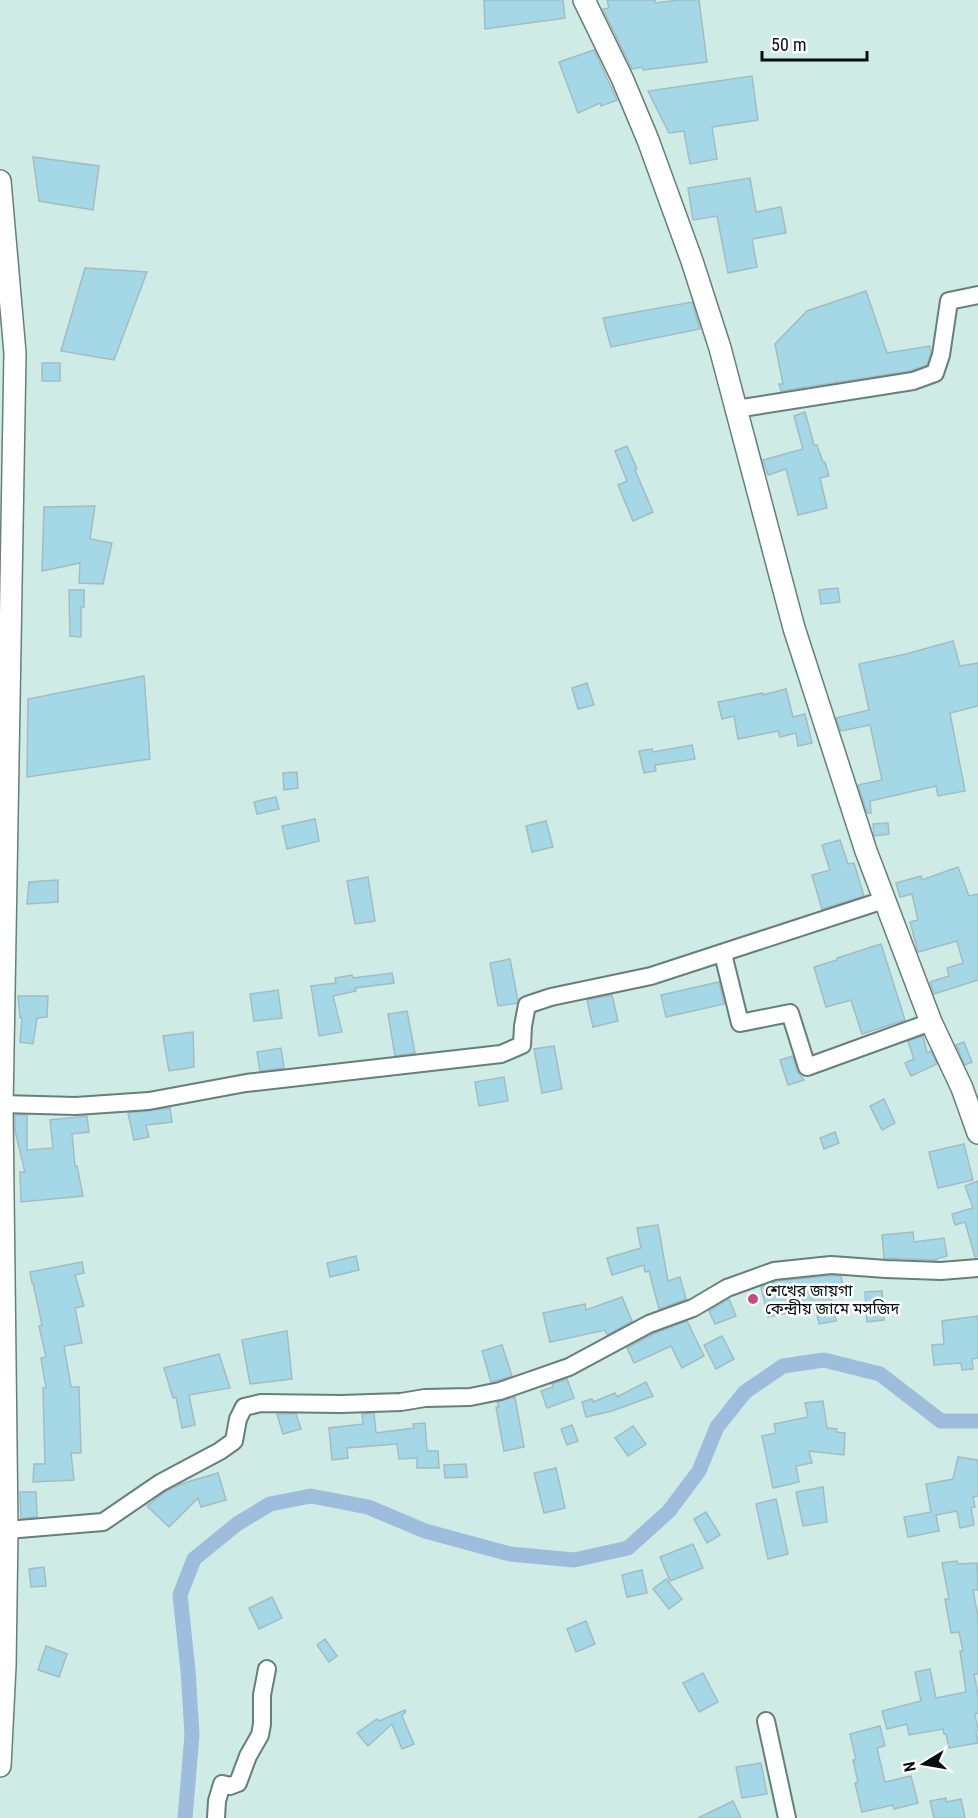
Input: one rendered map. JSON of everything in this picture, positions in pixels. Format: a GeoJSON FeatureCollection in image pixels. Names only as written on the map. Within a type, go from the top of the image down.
{"type":"FeatureCollection","features":[{"type":"Feature","properties":{"kind":"main road"},"geometry":{"type":"LineString","coordinates":[[584,0],[622,78],[666,189],[720,348],[794,628],[866,851],[931,1022],[962,1088],[978,1133]]}},
{"type":"Feature","properties":{"kind":"main road"},"geometry":{"type":"LineString","coordinates":[[0,181],[15,353],[2,1107],[8,1530],[0,1766]]}},
{"type":"Feature","properties":{"kind":"street"},"geometry":{"type":"LineString","coordinates":[[736,409],[913,381],[935,373],[941,355],[949,301],[978,295]]}},
{"type":"Feature","properties":{"kind":"street"},"geometry":{"type":"LineString","coordinates":[[2,1107],[76,1106],[149,1101],[246,1083],[501,1054],[522,1045],[527,1005],[551,997],[651,976],[884,900]]}},
{"type":"Feature","properties":{"kind":"street"},"geometry":{"type":"LineString","coordinates":[[723,954],[740,1023],[790,1013],[807,1067],[931,1022]]}},
{"type":"Feature","properties":{"kind":"street"},"geometry":{"type":"LineString","coordinates":[[8,1530],[103,1522],[160,1483],[234,1441],[238,1419],[244,1407],[261,1402],[341,1404],[401,1402],[424,1398],[470,1397],[500,1391],[569,1367],[649,1324],[693,1308],[727,1288],[774,1272],[831,1265],[940,1271],[978,1268]]}},
{"type":"Feature","properties":{"kind":"street"},"geometry":{"type":"LineString","coordinates":[[216,1818],[217,1801],[222,1784],[230,1786],[238,1783],[248,1756],[260,1735],[262,1695],[267,1669]]}},
{"type":"Feature","properties":{"kind":"street"},"geometry":{"type":"LineString","coordinates":[[766,1721],[788,1818]]}},
{"type":"Feature","properties":{"kind":"building"},"geometry":{"type":"Polygon","coordinates":[[[484,0],[563,0],[565,18],[485,29],[484,0]]]}},
{"type":"Feature","properties":{"kind":"building"},"geometry":{"type":"Polygon","coordinates":[[[607,0],[655,0],[655,3],[699,0],[707,62],[643,70],[642,67],[632,69],[603,9],[609,8],[607,0]]]}},
{"type":"Feature","properties":{"kind":"building"},"geometry":{"type":"Polygon","coordinates":[[[594,50],[617,100],[601,106],[600,103],[578,113],[559,62],[594,50]]]}},
{"type":"Feature","properties":{"kind":"building"},"geometry":{"type":"Polygon","coordinates":[[[752,76],[758,120],[712,127],[717,159],[690,164],[684,131],[669,133],[648,91],[752,76]]]}},
{"type":"Feature","properties":{"kind":"building"},"geometry":{"type":"Polygon","coordinates":[[[33,157],[99,166],[93,210],[39,201],[33,157]]]}},
{"type":"Feature","properties":{"kind":"building"},"geometry":{"type":"Polygon","coordinates":[[[750,178],[756,212],[781,207],[786,233],[752,239],[757,267],[728,273],[717,216],[693,220],[688,188],[750,178]]]}},
{"type":"Feature","properties":{"kind":"building"},"geometry":{"type":"Polygon","coordinates":[[[85,268],[147,272],[114,360],[61,351],[85,268]]]}},
{"type":"Feature","properties":{"kind":"building"},"geometry":{"type":"Polygon","coordinates":[[[866,291],[887,353],[930,346],[931,353],[927,365],[910,371],[781,391],[779,384],[783,384],[775,344],[807,311],[866,291]]]}},
{"type":"Feature","properties":{"kind":"building"},"geometry":{"type":"Polygon","coordinates":[[[692,302],[700,329],[611,347],[603,318],[692,302]]]}},
{"type":"Feature","properties":{"kind":"building"},"geometry":{"type":"Polygon","coordinates":[[[42,363],[60,363],[60,381],[42,381],[42,363]]]}},
{"type":"Feature","properties":{"kind":"building"},"geometry":{"type":"Polygon","coordinates":[[[805,412],[814,445],[817,445],[829,476],[820,478],[827,508],[798,515],[786,469],[768,475],[763,460],[803,449],[794,416],[805,412]]]}},
{"type":"Feature","properties":{"kind":"building"},"geometry":{"type":"Polygon","coordinates":[[[627,446],[653,512],[633,521],[618,485],[627,481],[615,451],[627,446]]]}},
{"type":"Feature","properties":{"kind":"building"},"geometry":{"type":"Polygon","coordinates":[[[95,506],[90,539],[112,543],[103,584],[79,583],[80,563],[42,571],[44,507],[95,506]]]}},
{"type":"Feature","properties":{"kind":"building"},"geometry":{"type":"Polygon","coordinates":[[[838,588],[840,602],[821,604],[819,590],[838,588]]]}},
{"type":"Feature","properties":{"kind":"building"},"geometry":{"type":"Polygon","coordinates":[[[69,590],[84,590],[84,607],[81,607],[81,637],[70,636],[69,590]]]}},
{"type":"Feature","properties":{"kind":"building"},"geometry":{"type":"Polygon","coordinates":[[[953,641],[960,666],[978,663],[978,706],[950,713],[965,791],[938,796],[936,786],[870,801],[871,813],[867,813],[858,785],[882,780],[870,725],[841,731],[836,718],[869,710],[859,664],[953,641]]]}},
{"type":"Feature","properties":{"kind":"building"},"geometry":{"type":"Polygon","coordinates":[[[144,676],[150,759],[27,777],[28,699],[144,676]]]}},
{"type":"Feature","properties":{"kind":"building"},"geometry":{"type":"Polygon","coordinates":[[[587,683],[594,705],[578,709],[572,688],[587,683]]]}},
{"type":"Feature","properties":{"kind":"building"},"geometry":{"type":"Polygon","coordinates":[[[786,689],[793,717],[805,714],[812,743],[798,746],[796,733],[780,737],[778,731],[738,739],[734,716],[722,719],[718,702],[786,689]]]}},
{"type":"Feature","properties":{"kind":"building"},"geometry":{"type":"Polygon","coordinates":[[[692,745],[695,759],[655,765],[656,771],[644,773],[639,751],[652,749],[653,752],[692,745]]]}},
{"type":"Feature","properties":{"kind":"building"},"geometry":{"type":"Polygon","coordinates":[[[297,772],[298,788],[284,790],[283,773],[297,772]]]}},
{"type":"Feature","properties":{"kind":"building"},"geometry":{"type":"Polygon","coordinates":[[[276,797],[279,809],[257,814],[254,802],[276,797]]]}},
{"type":"Feature","properties":{"kind":"building"},"geometry":{"type":"Polygon","coordinates":[[[315,819],[319,841],[287,849],[282,826],[315,819]]]}},
{"type":"Feature","properties":{"kind":"building"},"geometry":{"type":"Polygon","coordinates":[[[546,821],[553,847],[532,852],[526,826],[546,821]]]}},
{"type":"Feature","properties":{"kind":"building"},"geometry":{"type":"Polygon","coordinates":[[[888,823],[889,834],[874,836],[873,824],[888,823]]]}},
{"type":"Feature","properties":{"kind":"building"},"geometry":{"type":"Polygon","coordinates":[[[840,840],[848,864],[854,863],[864,896],[822,909],[812,875],[830,870],[822,845],[840,840]]]}},
{"type":"Feature","properties":{"kind":"building"},"geometry":{"type":"Polygon","coordinates":[[[958,867],[969,896],[978,894],[978,980],[934,994],[930,982],[949,976],[947,968],[963,963],[957,941],[918,952],[910,922],[918,920],[912,894],[900,897],[896,883],[921,876],[922,880],[958,867]]]}},
{"type":"Feature","properties":{"kind":"building"},"geometry":{"type":"Polygon","coordinates":[[[368,877],[375,921],[355,924],[347,881],[368,877]]]}},
{"type":"Feature","properties":{"kind":"building"},"geometry":{"type":"Polygon","coordinates":[[[58,880],[58,902],[27,904],[29,882],[58,880]]]}},
{"type":"Feature","properties":{"kind":"building"},"geometry":{"type":"Polygon","coordinates":[[[881,944],[905,1020],[862,1034],[851,1000],[826,1007],[814,967],[881,944]]]}},
{"type":"Feature","properties":{"kind":"building"},"geometry":{"type":"Polygon","coordinates":[[[510,959],[518,1001],[498,1006],[490,963],[510,959]]]}},
{"type":"Feature","properties":{"kind":"building"},"geometry":{"type":"Polygon","coordinates":[[[392,973],[394,983],[355,988],[356,991],[333,996],[342,1032],[319,1036],[311,986],[336,983],[335,978],[352,975],[353,978],[392,973]]]}},
{"type":"Feature","properties":{"kind":"building"},"geometry":{"type":"Polygon","coordinates":[[[719,982],[724,1004],[666,1017],[661,995],[719,982]]]}},
{"type":"Feature","properties":{"kind":"building"},"geometry":{"type":"Polygon","coordinates":[[[278,990],[282,1018],[254,1021],[250,994],[278,990]]]}},
{"type":"Feature","properties":{"kind":"building"},"geometry":{"type":"Polygon","coordinates":[[[612,995],[618,1021],[593,1027],[587,1000],[612,995]]]}},
{"type":"Feature","properties":{"kind":"building"},"geometry":{"type":"Polygon","coordinates":[[[18,996],[48,996],[47,1017],[37,1018],[33,1044],[20,1042],[22,1018],[20,1018],[18,996]]]}},
{"type":"Feature","properties":{"kind":"building"},"geometry":{"type":"Polygon","coordinates":[[[407,1011],[415,1053],[395,1056],[388,1014],[407,1011]]]}},
{"type":"Feature","properties":{"kind":"building"},"geometry":{"type":"Polygon","coordinates":[[[193,1032],[194,1067],[169,1071],[163,1036],[193,1032]]]}},
{"type":"Feature","properties":{"kind":"building"},"geometry":{"type":"Polygon","coordinates":[[[923,1036],[927,1053],[931,1051],[937,1064],[911,1076],[905,1063],[914,1059],[908,1041],[923,1036]]]}},
{"type":"Feature","properties":{"kind":"building"},"geometry":{"type":"Polygon","coordinates":[[[964,1042],[972,1062],[965,1065],[956,1045],[964,1042]]]}},
{"type":"Feature","properties":{"kind":"building"},"geometry":{"type":"Polygon","coordinates":[[[554,1046],[562,1089],[542,1093],[534,1049],[554,1046]]]}},
{"type":"Feature","properties":{"kind":"building"},"geometry":{"type":"Polygon","coordinates":[[[281,1048],[284,1068],[260,1071],[257,1052],[281,1048]]]}},
{"type":"Feature","properties":{"kind":"building"},"geometry":{"type":"Polygon","coordinates":[[[793,1056],[797,1071],[804,1080],[788,1085],[780,1060],[793,1056]]]}},
{"type":"Feature","properties":{"kind":"building"},"geometry":{"type":"Polygon","coordinates":[[[504,1077],[508,1101],[479,1106],[475,1082],[504,1077]]]}},
{"type":"Feature","properties":{"kind":"building"},"geometry":{"type":"Polygon","coordinates":[[[884,1099],[895,1123],[882,1130],[870,1106],[884,1099]]]}},
{"type":"Feature","properties":{"kind":"building"},"geometry":{"type":"Polygon","coordinates":[[[170,1108],[172,1122],[146,1125],[149,1137],[134,1140],[128,1113],[170,1108]]]}},
{"type":"Feature","properties":{"kind":"building"},"geometry":{"type":"Polygon","coordinates":[[[15,1115],[27,1115],[27,1150],[53,1148],[50,1120],[87,1116],[89,1132],[72,1134],[75,1166],[77,1166],[83,1196],[21,1202],[20,1172],[25,1172],[15,1131],[15,1115]]]}},
{"type":"Feature","properties":{"kind":"building"},"geometry":{"type":"Polygon","coordinates":[[[835,1132],[839,1143],[824,1149],[820,1138],[835,1132]]]}},
{"type":"Feature","properties":{"kind":"building"},"geometry":{"type":"Polygon","coordinates":[[[964,1144],[973,1180],[938,1188],[929,1152],[964,1144]]]}},
{"type":"Feature","properties":{"kind":"building"},"geometry":{"type":"Polygon","coordinates":[[[978,1181],[978,1256],[975,1257],[965,1222],[955,1225],[952,1214],[973,1208],[965,1186],[978,1181]]]}},
{"type":"Feature","properties":{"kind":"building"},"geometry":{"type":"Polygon","coordinates":[[[658,1225],[668,1281],[680,1277],[686,1299],[659,1309],[649,1271],[645,1272],[644,1265],[612,1275],[607,1258],[641,1248],[637,1228],[658,1225]]]}},
{"type":"Feature","properties":{"kind":"building"},"geometry":{"type":"Polygon","coordinates":[[[913,1232],[914,1242],[944,1238],[947,1256],[936,1260],[884,1258],[882,1235],[913,1232]]]}},
{"type":"Feature","properties":{"kind":"building"},"geometry":{"type":"Polygon","coordinates":[[[356,1256],[359,1270],[330,1277],[327,1263],[356,1256]]]}},
{"type":"Feature","properties":{"kind":"building"},"geometry":{"type":"Polygon","coordinates":[[[82,1262],[84,1273],[75,1275],[84,1306],[75,1308],[82,1343],[64,1346],[71,1387],[79,1387],[81,1453],[71,1453],[74,1480],[33,1482],[34,1464],[45,1464],[43,1388],[46,1388],[41,1358],[46,1357],[39,1326],[42,1325],[30,1272],[82,1262]]]}},
{"type":"Feature","properties":{"kind":"building"},"geometry":{"type":"Polygon","coordinates":[[[841,1276],[845,1294],[831,1297],[836,1321],[819,1324],[816,1309],[768,1317],[761,1287],[776,1281],[841,1276]]]}},
{"type":"Feature","properties":{"kind":"building"},"geometry":{"type":"Polygon","coordinates":[[[882,1291],[884,1320],[867,1322],[865,1292],[882,1291]]]}},
{"type":"Feature","properties":{"kind":"building"},"geometry":{"type":"Polygon","coordinates":[[[622,1297],[632,1321],[607,1335],[605,1330],[550,1342],[543,1313],[585,1304],[586,1310],[622,1297]]]}},
{"type":"Feature","properties":{"kind":"building"},"geometry":{"type":"Polygon","coordinates":[[[729,1299],[736,1316],[715,1324],[709,1311],[729,1299]]]}},
{"type":"Feature","properties":{"kind":"building"},"geometry":{"type":"Polygon","coordinates":[[[978,1316],[978,1358],[972,1359],[973,1369],[962,1370],[961,1363],[934,1365],[932,1345],[944,1344],[942,1321],[978,1316]]]}},
{"type":"Feature","properties":{"kind":"building"},"geometry":{"type":"Polygon","coordinates":[[[687,1321],[704,1356],[682,1368],[671,1346],[634,1363],[627,1348],[653,1334],[687,1321]]]}},
{"type":"Feature","properties":{"kind":"building"},"geometry":{"type":"Polygon","coordinates":[[[287,1331],[292,1379],[250,1384],[242,1340],[287,1331]]]}},
{"type":"Feature","properties":{"kind":"building"},"geometry":{"type":"Polygon","coordinates":[[[722,1336],[734,1359],[716,1369],[704,1345],[722,1336]]]}},
{"type":"Feature","properties":{"kind":"building"},"geometry":{"type":"Polygon","coordinates":[[[502,1345],[512,1376],[491,1382],[482,1351],[502,1345]]]}},
{"type":"Feature","properties":{"kind":"building"},"geometry":{"type":"Polygon","coordinates":[[[219,1354],[230,1388],[189,1395],[195,1425],[182,1428],[176,1397],[173,1398],[164,1368],[219,1354]]]}},
{"type":"Feature","properties":{"kind":"building"},"geometry":{"type":"Polygon","coordinates":[[[567,1379],[574,1398],[547,1408],[541,1391],[567,1379]]]}},
{"type":"Feature","properties":{"kind":"building"},"geometry":{"type":"Polygon","coordinates":[[[646,1382],[653,1396],[612,1411],[586,1417],[582,1402],[592,1399],[593,1402],[615,1393],[617,1397],[646,1382]]]}},
{"type":"Feature","properties":{"kind":"building"},"geometry":{"type":"Polygon","coordinates":[[[515,1397],[524,1447],[504,1451],[497,1402],[515,1397]]]}},
{"type":"Feature","properties":{"kind":"building"},"geometry":{"type":"Polygon","coordinates":[[[823,1401],[827,1428],[845,1433],[844,1455],[809,1451],[812,1463],[796,1466],[799,1482],[773,1488],[762,1436],[776,1433],[774,1424],[808,1417],[805,1403],[823,1401]]]}},
{"type":"Feature","properties":{"kind":"building"},"geometry":{"type":"Polygon","coordinates":[[[374,1413],[376,1433],[414,1428],[413,1424],[425,1423],[427,1451],[438,1451],[439,1468],[417,1468],[417,1458],[399,1459],[397,1444],[347,1448],[348,1458],[332,1460],[329,1428],[363,1424],[362,1414],[374,1413]]]}},
{"type":"Feature","properties":{"kind":"building"},"geometry":{"type":"Polygon","coordinates":[[[277,1414],[296,1414],[301,1429],[283,1434],[277,1414]]]}},
{"type":"Feature","properties":{"kind":"building"},"geometry":{"type":"Polygon","coordinates":[[[572,1425],[578,1441],[567,1445],[561,1429],[572,1425]]]}},
{"type":"Feature","properties":{"kind":"building"},"geometry":{"type":"Polygon","coordinates":[[[633,1426],[646,1444],[628,1456],[615,1438],[633,1426]]]}},
{"type":"Feature","properties":{"kind":"building"},"geometry":{"type":"Polygon","coordinates":[[[958,1457],[978,1460],[978,1496],[973,1497],[975,1507],[971,1508],[974,1525],[960,1528],[957,1511],[936,1515],[939,1531],[908,1537],[904,1517],[931,1512],[926,1484],[953,1479],[958,1457]]]}},
{"type":"Feature","properties":{"kind":"building"},"geometry":{"type":"Polygon","coordinates":[[[466,1464],[467,1477],[445,1478],[444,1465],[466,1464]]]}},
{"type":"Feature","properties":{"kind":"building"},"geometry":{"type":"Polygon","coordinates":[[[556,1468],[565,1508],[544,1513],[534,1473],[556,1468]]]}},
{"type":"Feature","properties":{"kind":"building"},"geometry":{"type":"Polygon","coordinates":[[[218,1473],[226,1500],[201,1507],[198,1498],[169,1527],[147,1506],[165,1492],[181,1484],[218,1473]]]}},
{"type":"Feature","properties":{"kind":"building"},"geometry":{"type":"Polygon","coordinates":[[[823,1487],[827,1522],[803,1526],[796,1492],[823,1487]]]}},
{"type":"Feature","properties":{"kind":"building"},"geometry":{"type":"Polygon","coordinates":[[[20,1492],[36,1492],[37,1517],[21,1518],[20,1492]]]}},
{"type":"Feature","properties":{"kind":"building"},"geometry":{"type":"Polygon","coordinates":[[[776,1499],[788,1554],[768,1559],[756,1504],[776,1499]]]}},
{"type":"Feature","properties":{"kind":"building"},"geometry":{"type":"Polygon","coordinates":[[[706,1512],[720,1535],[707,1543],[694,1519],[706,1512]]]}},
{"type":"Feature","properties":{"kind":"building"},"geometry":{"type":"Polygon","coordinates":[[[693,1544],[703,1568],[670,1581],[660,1557],[693,1544]]]}},
{"type":"Feature","properties":{"kind":"building"},"geometry":{"type":"Polygon","coordinates":[[[957,1561],[958,1564],[977,1563],[978,1590],[973,1590],[978,1617],[978,1674],[974,1674],[978,1695],[978,1713],[975,1714],[978,1743],[949,1748],[943,1729],[909,1735],[907,1724],[887,1729],[882,1711],[921,1701],[915,1672],[930,1669],[936,1698],[966,1692],[960,1651],[963,1651],[959,1632],[951,1633],[945,1599],[949,1599],[942,1563],[957,1561]]]}},
{"type":"Feature","properties":{"kind":"building"},"geometry":{"type":"Polygon","coordinates":[[[44,1567],[46,1586],[31,1587],[29,1569],[44,1567]]]}},
{"type":"Feature","properties":{"kind":"building"},"geometry":{"type":"Polygon","coordinates":[[[642,1570],[647,1593],[627,1597],[622,1575],[642,1570]]]}},
{"type":"Feature","properties":{"kind":"building"},"geometry":{"type":"Polygon","coordinates":[[[666,1579],[682,1599],[669,1609],[653,1589],[666,1579]]]}},
{"type":"Feature","properties":{"kind":"building"},"geometry":{"type":"Polygon","coordinates":[[[272,1597],[282,1618],[259,1629],[249,1608],[272,1597]]]}},
{"type":"Feature","properties":{"kind":"building"},"geometry":{"type":"Polygon","coordinates":[[[586,1621],[595,1644],[576,1652],[567,1629],[586,1621]]]}},
{"type":"Feature","properties":{"kind":"building"},"geometry":{"type":"Polygon","coordinates":[[[325,1639],[337,1656],[329,1662],[317,1645],[325,1639]]]}},
{"type":"Feature","properties":{"kind":"building"},"geometry":{"type":"Polygon","coordinates":[[[46,1646],[67,1654],[59,1677],[38,1670],[46,1646]]]}},
{"type":"Feature","properties":{"kind":"building"},"geometry":{"type":"Polygon","coordinates":[[[703,1673],[718,1702],[699,1712],[683,1683],[703,1673]]]}},
{"type":"Feature","properties":{"kind":"building"},"geometry":{"type":"Polygon","coordinates":[[[405,1710],[402,1716],[414,1744],[402,1749],[392,1724],[368,1746],[357,1733],[377,1719],[379,1721],[405,1710]]]}},
{"type":"Feature","properties":{"kind":"building"},"geometry":{"type":"Polygon","coordinates":[[[880,1726],[885,1746],[877,1748],[885,1782],[911,1776],[918,1803],[894,1809],[893,1805],[862,1812],[855,1783],[858,1782],[853,1760],[856,1760],[850,1734],[880,1726]]]}},
{"type":"Feature","properties":{"kind":"building"},"geometry":{"type":"Polygon","coordinates":[[[761,1763],[767,1794],[742,1798],[736,1767],[761,1763]]]}},
{"type":"Feature","properties":{"kind":"building"},"geometry":{"type":"Polygon","coordinates":[[[946,1798],[946,1802],[961,1799],[965,1818],[934,1818],[930,1801],[946,1798]]]}},
{"type":"Feature","properties":{"kind":"building"},"geometry":{"type":"Polygon","coordinates":[[[733,1801],[741,1818],[698,1818],[733,1801]]]}},
{"type":"Feature","properties":{"kind":"waterway"},"geometry":{"type":"LineString","coordinates":[[185,1818],[192,1735],[180,1595],[194,1559],[237,1524],[270,1504],[311,1496],[368,1507],[425,1531],[510,1554],[574,1560],[628,1548],[669,1511],[699,1471],[717,1427],[745,1392],[783,1366],[824,1360],[880,1374],[941,1421],[978,1421]]}},
{"type":"Feature","properties":{"kind":"place","name":"শেখের জায়গা কেন্দ্রীয় জামে মসজিদ"},"geometry":{"type":"Point","coordinates":[753,1299]}}]}
